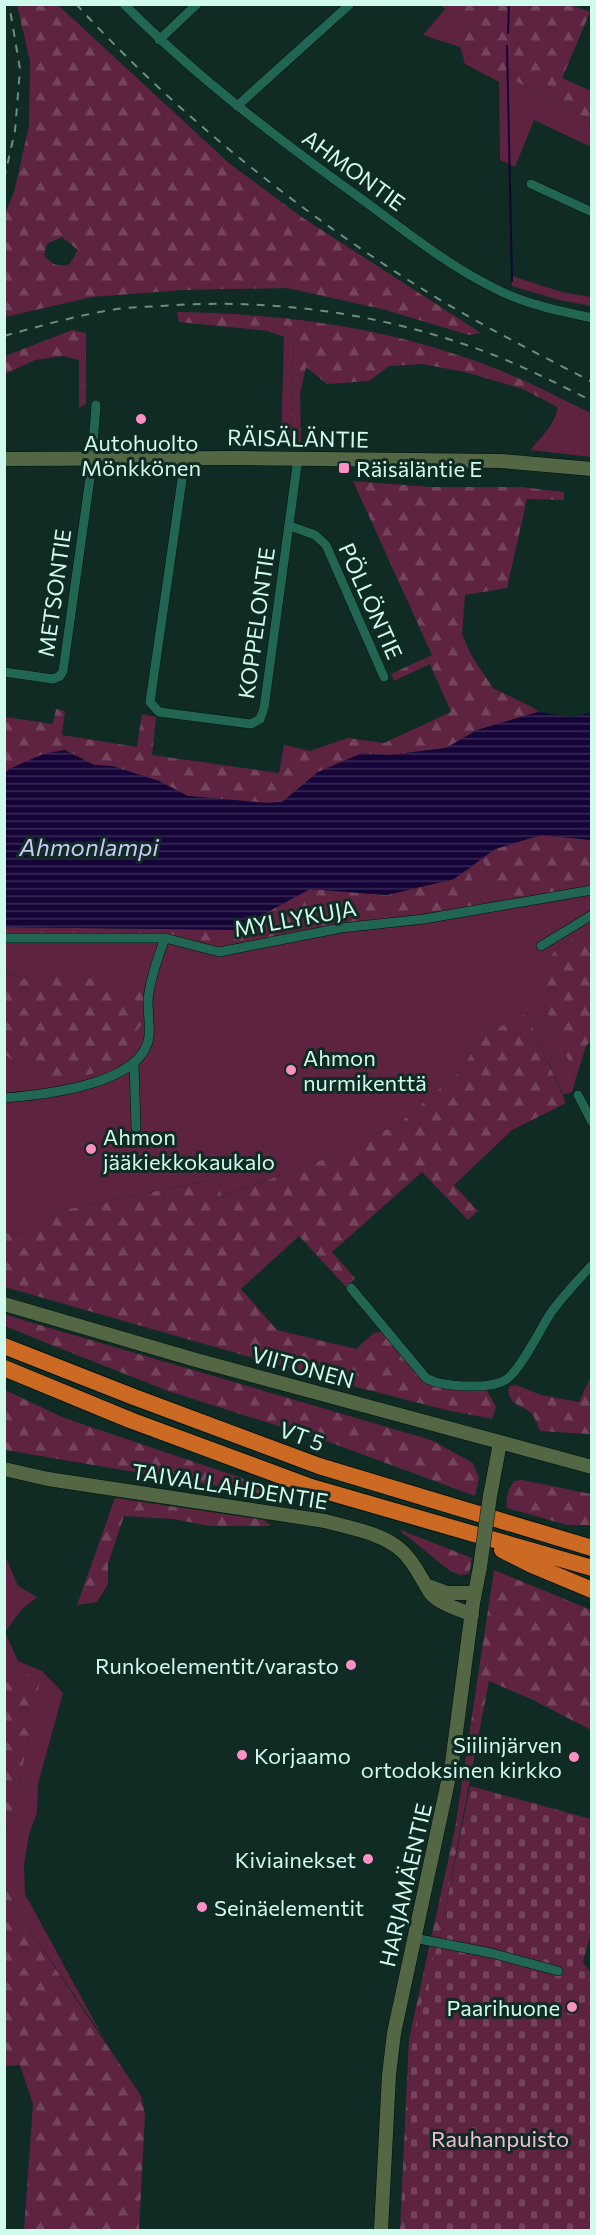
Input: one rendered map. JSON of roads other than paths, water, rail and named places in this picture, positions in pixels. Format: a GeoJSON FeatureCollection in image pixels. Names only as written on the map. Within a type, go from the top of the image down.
{"type":"FeatureCollection","features":[{"type":"Feature","properties":{"kind":"highway","name":"VT 5"},"geometry":{"type":"LineString","coordinates":[[4,1346],[319,1466],[586,1546]]}},
{"type":"Feature","properties":{"kind":"highway","name":"VT 5"},"geometry":{"type":"LineString","coordinates":[[4,1368],[130,1420],[311,1488],[591,1568]]}},
{"type":"Feature","properties":{"kind":"highway"},"geometry":{"type":"LineString","coordinates":[[466,1532],[532,1565],[591,1590]]}},
{"type":"Feature","properties":{"kind":"street","name":"AHMONTIE"},"geometry":{"type":"LineString","coordinates":[[124,4],[159,40],[269,133],[456,267],[498,290],[538,305],[591,318]]}},
{"type":"Feature","properties":{"kind":"street"},"geometry":{"type":"LineString","coordinates":[[159,40],[197,4]]}},
{"type":"Feature","properties":{"kind":"street"},"geometry":{"type":"LineString","coordinates":[[237,106],[349,5]]}},
{"type":"Feature","properties":{"kind":"street"},"geometry":{"type":"LineString","coordinates":[[531,184],[591,212]]}},
{"type":"Feature","properties":{"kind":"street","name":"METSONTIE"},"geometry":{"type":"LineString","coordinates":[[4,672],[53,679],[60,676],[63,671],[92,457],[96,405]]}},
{"type":"Feature","properties":{"kind":"street","name":"RÄISÄLÄNTIE"},"geometry":{"type":"LineString","coordinates":[[4,459],[92,457],[501,460],[591,469]]}},
{"type":"Feature","properties":{"kind":"street","name":"KOPPELONTIE"},"geometry":{"type":"LineString","coordinates":[[185,459],[150,699],[155,710],[159,712],[247,724],[256,723],[264,708],[298,458]]}},
{"type":"Feature","properties":{"kind":"street","name":"PÖLLÖNTIE"},"geometry":{"type":"LineString","coordinates":[[290,526],[315,535],[326,545],[384,677]]}},
{"type":"Feature","properties":{"kind":"street","name":"MYLLYKUJA"},"geometry":{"type":"LineString","coordinates":[[4,938],[38,936],[165,938],[219,952],[341,928],[424,919],[591,890]]}},
{"type":"Feature","properties":{"kind":"street"},"geometry":{"type":"LineString","coordinates":[[541,946],[591,915]]}},
{"type":"Feature","properties":{"kind":"street"},"geometry":{"type":"LineString","coordinates":[[4,1098],[34,1096],[105,1080],[134,1063],[149,1039],[148,999],[154,966],[165,938]]}},
{"type":"Feature","properties":{"kind":"street"},"geometry":{"type":"LineString","coordinates":[[134,1063],[136,1128]]}},
{"type":"Feature","properties":{"kind":"street"},"geometry":{"type":"LineString","coordinates":[[578,1095],[591,1122]]}},
{"type":"Feature","properties":{"kind":"street"},"geometry":{"type":"LineString","coordinates":[[351,1288],[426,1378],[439,1384],[484,1385],[506,1380],[517,1369],[551,1313],[591,1265]]}},
{"type":"Feature","properties":{"kind":"street","name":"VIITONEN"},"geometry":{"type":"LineString","coordinates":[[4,1304],[196,1360],[591,1467]]}},
{"type":"Feature","properties":{"kind":"street","name":"HARJAMÄENTIE"},"geometry":{"type":"LineString","coordinates":[[381,2230],[389,2075],[394,2033],[452,1763],[475,1593],[500,1443]]}},
{"type":"Feature","properties":{"kind":"street","name":"TAIVALLAHDENTIE"},"geometry":{"type":"LineString","coordinates":[[4,1469],[48,1479],[295,1516],[368,1533],[387,1541],[402,1551],[428,1589],[437,1598],[472,1615]]}},
{"type":"Feature","properties":{"kind":"street"},"geometry":{"type":"LineString","coordinates":[[427,1585],[447,1593],[475,1593]]}},
{"type":"Feature","properties":{"kind":"street"},"geometry":{"type":"LineString","coordinates":[[414,1938],[491,1953],[558,1971]]}},
{"type":"Feature","properties":{"kind":"water","name":"Ahmonlampi"},"geometry":{"type":"Polygon","coordinates":[[[538,712],[571,717],[591,713],[591,840],[541,835],[495,849],[454,879],[387,895],[310,889],[234,930],[5,927],[5,774],[9,769],[43,754],[65,750],[94,765],[112,766],[159,781],[188,796],[267,803],[282,802],[318,772],[362,753],[390,755],[446,748],[477,730],[538,712]]]}},
{"type":"Feature","properties":{"kind":"waterway"},"geometry":{"type":"LineString","coordinates":[[508,33],[509,4]]}},
{"type":"Feature","properties":{"kind":"waterway"},"geometry":{"type":"LineString","coordinates":[[507,46],[512,281]]}},
{"type":"Feature","properties":{"kind":"railway"},"geometry":{"type":"LineString","coordinates":[[4,179],[15,131],[20,69],[9,4]]}},
{"type":"Feature","properties":{"kind":"railway"},"geometry":{"type":"LineString","coordinates":[[76,4],[155,84],[197,122],[240,159],[331,228],[444,302],[592,382]]}},
{"type":"Feature","properties":{"kind":"railway"},"geometry":{"type":"LineString","coordinates":[[4,336],[84,315],[129,308],[241,304],[320,310],[398,325],[475,348],[520,366],[592,401]]}},
{"type":"Feature","properties":{"kind":"place","name":"Autohuolto Mönkkönen"},"geometry":{"type":"Point","coordinates":[141,419]}},
{"type":"Feature","properties":{"kind":"place","name":"Räisäläntie E"},"geometry":{"type":"Point","coordinates":[344,468]}},
{"type":"Feature","properties":{"kind":"place","name":"Ahmon nurmikenttä"},"geometry":{"type":"Point","coordinates":[291,1070]}},
{"type":"Feature","properties":{"kind":"place","name":"Ahmon jääkiekkokaukalo"},"geometry":{"type":"Point","coordinates":[91,1149]}},
{"type":"Feature","properties":{"kind":"place","name":"Runkoelementit/varasto"},"geometry":{"type":"Point","coordinates":[351,1665]}},
{"type":"Feature","properties":{"kind":"place","name":"Korjaamo"},"geometry":{"type":"Point","coordinates":[242,1755]}},
{"type":"Feature","properties":{"kind":"place","name":"Siilinjärven ortodoksinen kirkko"},"geometry":{"type":"Point","coordinates":[574,1757]}},
{"type":"Feature","properties":{"kind":"place","name":"Kiviainekset"},"geometry":{"type":"Point","coordinates":[368,1859]}},
{"type":"Feature","properties":{"kind":"place","name":"Seinäelementit"},"geometry":{"type":"Point","coordinates":[202,1907]}},
{"type":"Feature","properties":{"kind":"place","name":"Paarihuone"},"geometry":{"type":"Point","coordinates":[572,2007]}},
{"type":"Feature","properties":{"kind":"park label","name":"Rauhanpuisto"},"geometry":{"type":"Point","coordinates":[500,2138]}}]}
